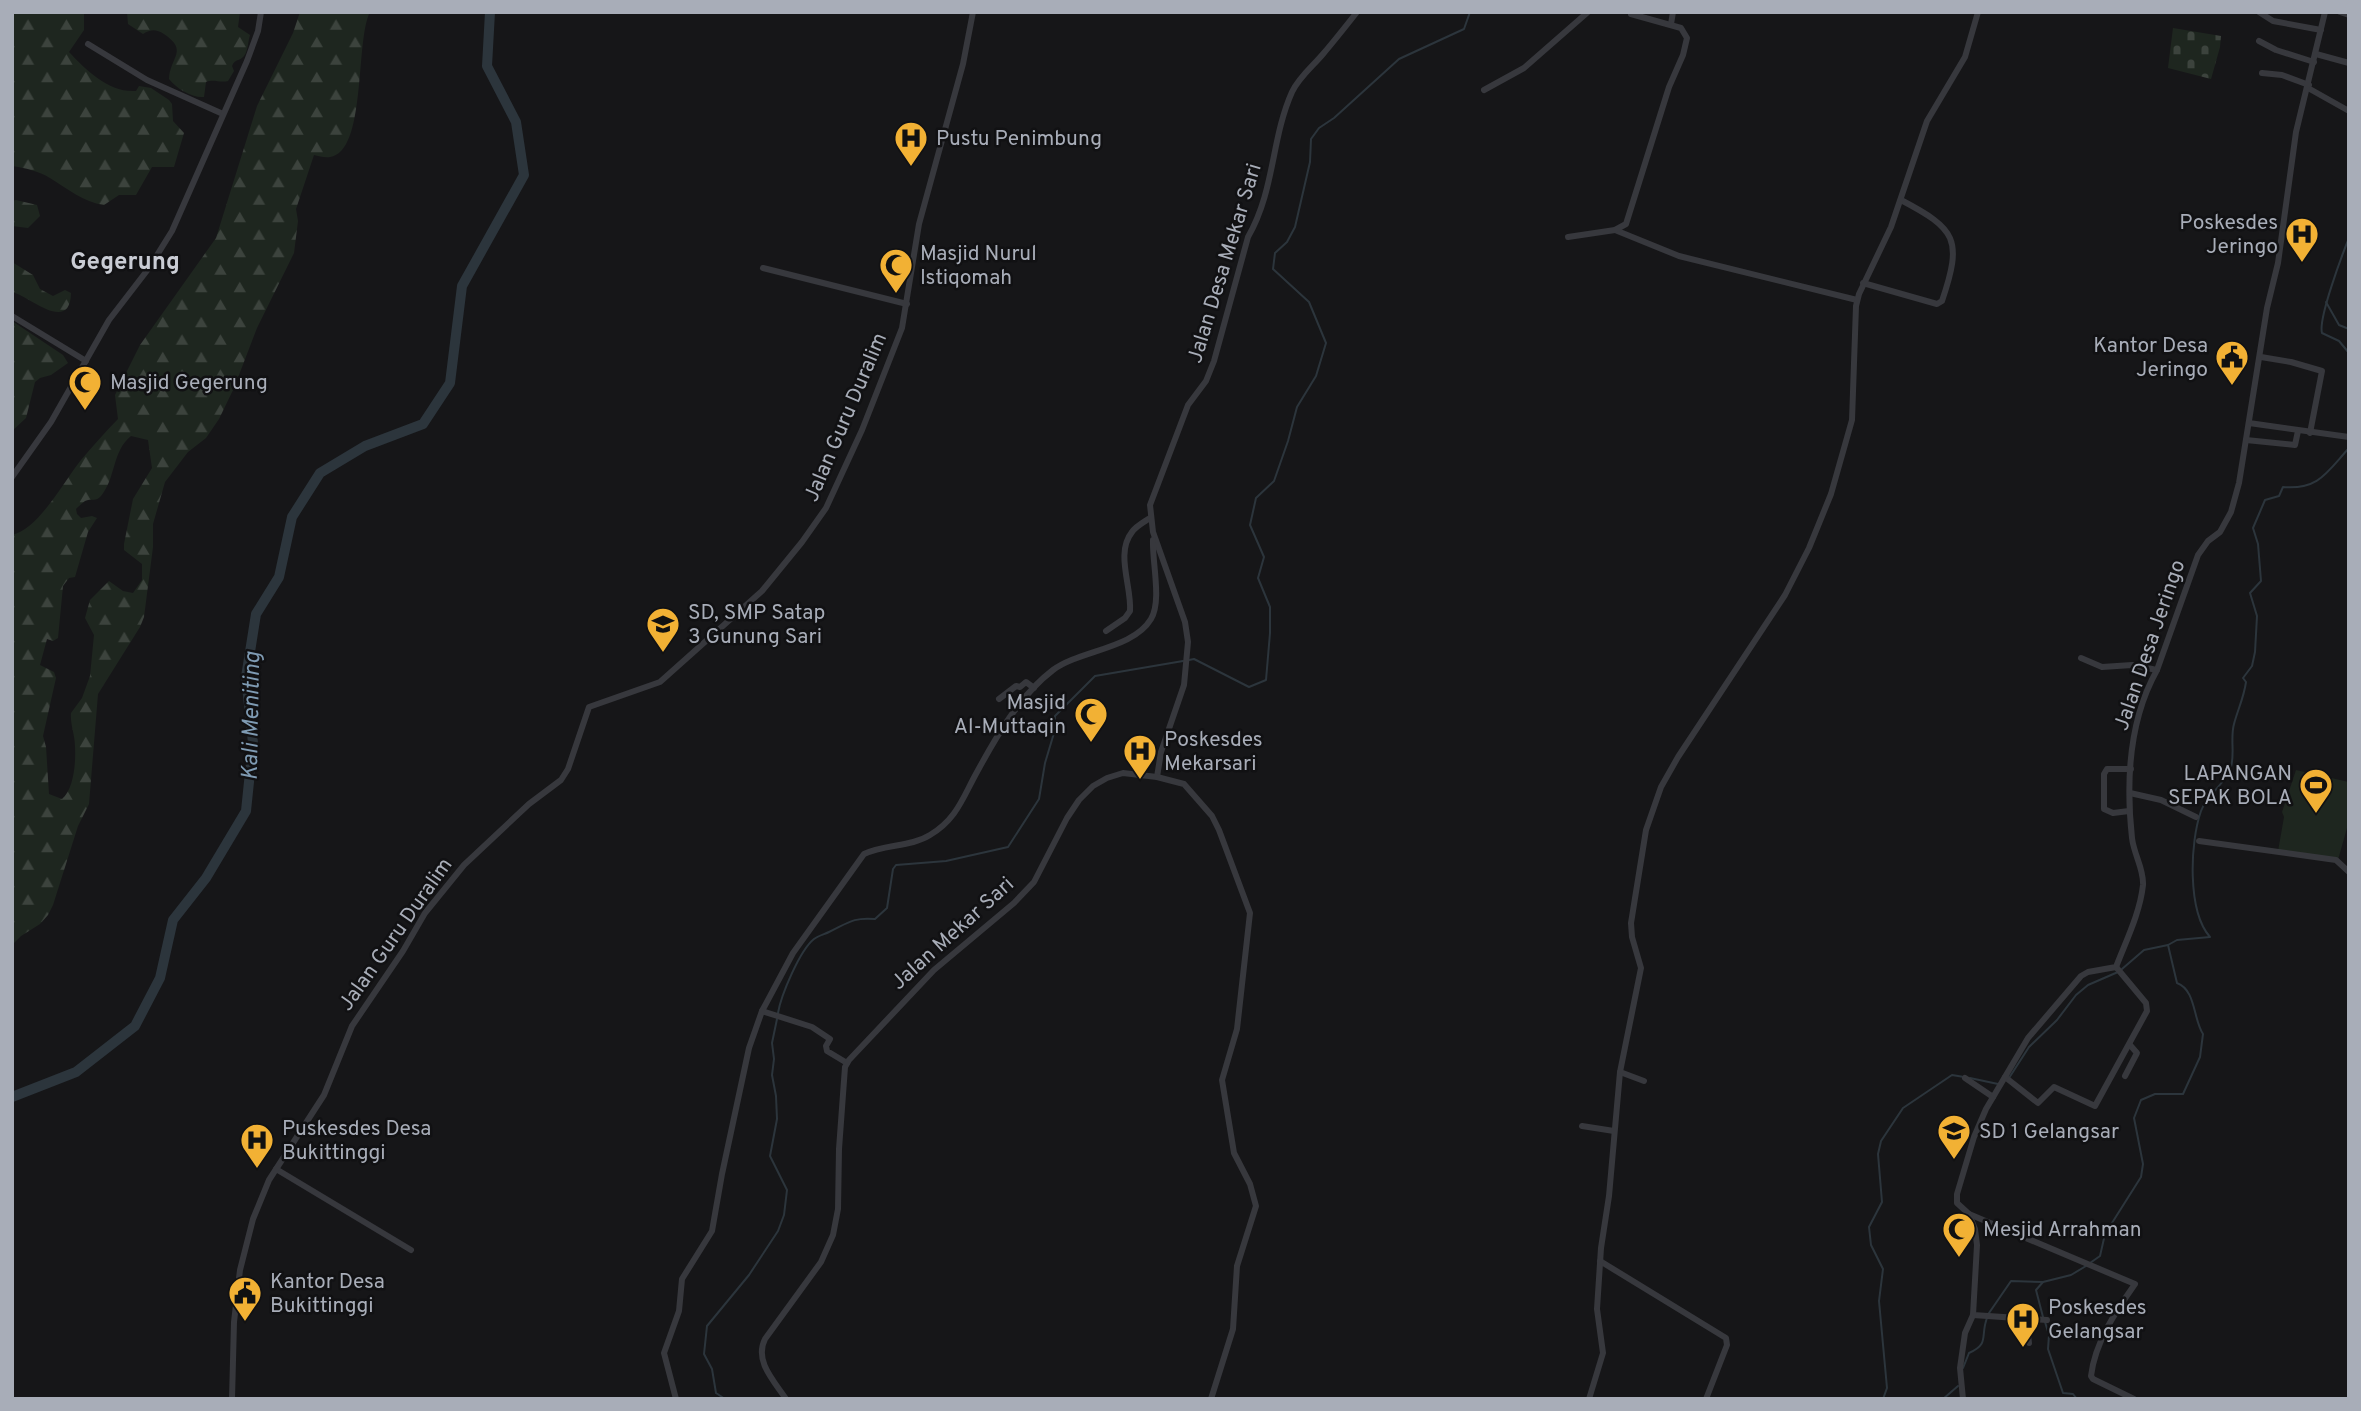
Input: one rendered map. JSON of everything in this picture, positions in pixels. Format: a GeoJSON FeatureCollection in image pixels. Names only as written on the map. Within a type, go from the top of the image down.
{"type":"FeatureCollection","features":[{"type":"Feature","properties":{"kind":"street"},"geometry":{"type":"LineString","coordinates":[[12,477],[51,422],[109,320],[149,268],[172,232],[247,61],[258,32],[261,12]]}},
{"type":"Feature","properties":{"kind":"street","name":"Jalan Guru Duralim"},"geometry":{"type":"LineString","coordinates":[[232,1399],[234,1322],[240,1270],[258,1205],[276,1169],[324,1095],[352,1026],[403,951],[425,913],[464,865],[529,804],[561,780],[568,769],[589,707],[660,682],[762,591],[817,523],[832,497],[897,344],[907,304],[919,224],[963,64],[974,12]]}},
{"type":"Feature","properties":{"kind":"street","name":"Jalan Desa Mekar Sari"},"geometry":{"type":"LineString","coordinates":[[1157,776],[1161,752],[1182,695],[1188,651],[1185,622],[1153,532],[1150,502],[1188,405],[1206,381],[1214,361],[1248,236],[1258,219],[1267,194],[1291,96],[1303,76],[1357,12]]}},
{"type":"Feature","properties":{"kind":"street"},"geometry":{"type":"LineString","coordinates":[[1484,90],[1524,68],[1588,12]]}},
{"type":"Feature","properties":{"kind":"street"},"geometry":{"type":"LineString","coordinates":[[1671,24],[1673,12]]}},
{"type":"Feature","properties":{"kind":"street"},"geometry":{"type":"LineString","coordinates":[[1589,1399],[1603,1353],[1597,1309],[1600,1261],[1620,1072],[1640,972],[1631,923],[1649,819],[1672,767],[1776,610],[1801,565],[1820,522],[1851,428],[1857,300],[1886,240],[1925,125],[1960,66],[1972,37],[1978,12]]}},
{"type":"Feature","properties":{"kind":"street"},"geometry":{"type":"LineString","coordinates":[[2259,12],[2273,20],[2321,30]]}},
{"type":"Feature","properties":{"kind":"street","name":"Jalan Desa Jeringo"},"geometry":{"type":"LineString","coordinates":[[2116,967],[2133,924],[2143,884],[2143,874],[2132,843],[2129,811],[2136,724],[2198,555],[2208,541],[2220,532],[2231,512],[2239,483],[2269,298],[2278,263],[2296,132],[2325,12]]}},
{"type":"Feature","properties":{"kind":"street"},"geometry":{"type":"LineString","coordinates":[[2340,12],[2349,15]]}},
{"type":"Feature","properties":{"kind":"street"},"geometry":{"type":"LineString","coordinates":[[1568,236],[1615,230],[1624,226],[1669,87],[1685,48],[1685,32],[1681,28],[1631,14]]}},
{"type":"Feature","properties":{"kind":"street"},"geometry":{"type":"LineString","coordinates":[[2259,41],[2276,50],[2349,63]]}},
{"type":"Feature","properties":{"kind":"street"},"geometry":{"type":"LineString","coordinates":[[88,44],[147,80],[223,114]]}},
{"type":"Feature","properties":{"kind":"street"},"geometry":{"type":"LineString","coordinates":[[2262,73],[2282,75],[2308,86],[2349,111]]}},
{"type":"Feature","properties":{"kind":"street"},"geometry":{"type":"LineString","coordinates":[[1863,283],[1937,304],[1942,301],[1953,255],[1950,236],[1938,220],[1901,200]]}},
{"type":"Feature","properties":{"kind":"street"},"geometry":{"type":"LineString","coordinates":[[1615,230],[1662,250],[1695,260],[1857,300]]}},
{"type":"Feature","properties":{"kind":"street"},"geometry":{"type":"LineString","coordinates":[[763,268],[907,304]]}},
{"type":"Feature","properties":{"kind":"street"},"geometry":{"type":"LineString","coordinates":[[12,316],[86,361]]}},
{"type":"Feature","properties":{"kind":"street"},"geometry":{"type":"LineString","coordinates":[[2261,357],[2291,362],[2322,372],[2311,433]]}},
{"type":"Feature","properties":{"kind":"street"},"geometry":{"type":"LineString","coordinates":[[2249,423],[2349,437]]}},
{"type":"Feature","properties":{"kind":"street"},"geometry":{"type":"LineString","coordinates":[[2246,440],[2295,445],[2298,431]]}},
{"type":"Feature","properties":{"kind":"street"},"geometry":{"type":"LineString","coordinates":[[1106,631],[1125,618],[1130,611],[1126,547],[1132,531],[1150,519]]}},
{"type":"Feature","properties":{"kind":"street"},"geometry":{"type":"LineString","coordinates":[[676,1399],[664,1353],[679,1311],[682,1279],[712,1231],[749,1048],[762,1011],[793,953],[867,852],[923,839],[943,825],[960,807],[1002,730],[1034,688],[1060,665],[1124,641],[1144,628],[1151,619],[1156,595],[1153,532]]}},
{"type":"Feature","properties":{"kind":"street"},"geometry":{"type":"LineString","coordinates":[[2081,658],[2102,667],[2132,665],[2157,670]]}},
{"type":"Feature","properties":{"kind":"street"},"geometry":{"type":"LineString","coordinates":[[999,699],[1016,686],[1020,687],[1027,682],[1034,688]]}},
{"type":"Feature","properties":{"kind":"street"},"geometry":{"type":"LineString","coordinates":[[2129,811],[2113,813],[2104,809],[2104,774],[2107,769],[2112,768],[2131,769]]}},
{"type":"Feature","properties":{"kind":"street","name":"Jalan Mekar Sari"},"geometry":{"type":"LineString","coordinates":[[847,1063],[934,970],[1014,903],[1034,882],[1067,818],[1093,786],[1124,773],[1157,776],[1184,784],[1212,816],[1250,914],[1237,1029],[1222,1080],[1234,1153],[1250,1184],[1256,1206],[1239,1259],[1233,1329],[1211,1399]]}},
{"type":"Feature","properties":{"kind":"street"},"geometry":{"type":"LineString","coordinates":[[2130,793],[2161,800],[2196,817]]}},
{"type":"Feature","properties":{"kind":"street"},"geometry":{"type":"LineString","coordinates":[[2199,841],[2336,860],[2349,872]]}},
{"type":"Feature","properties":{"kind":"street"},"geometry":{"type":"LineString","coordinates":[[2007,1079],[2038,1103],[2054,1087],[2095,1106],[2130,1045],[2147,1006],[2116,967],[2088,972],[2081,976],[2028,1038],[2007,1079],[1993,1097],[1974,1137],[1956,1198],[1959,1206],[1969,1214],[2135,1284],[2101,1343],[2091,1376],[2134,1399]]}},
{"type":"Feature","properties":{"kind":"street"},"geometry":{"type":"LineString","coordinates":[[762,1011],[819,1031],[830,1040],[826,1046],[827,1051],[847,1063],[839,1149],[838,1209],[833,1235],[821,1262],[765,1339],[761,1350],[764,1364],[786,1399]]}},
{"type":"Feature","properties":{"kind":"street"},"geometry":{"type":"LineString","coordinates":[[2125,1076],[2137,1053],[2130,1045]]}},
{"type":"Feature","properties":{"kind":"street"},"geometry":{"type":"LineString","coordinates":[[1620,1072],[1644,1081]]}},
{"type":"Feature","properties":{"kind":"street"},"geometry":{"type":"LineString","coordinates":[[1965,1077],[1993,1097]]}},
{"type":"Feature","properties":{"kind":"street"},"geometry":{"type":"LineString","coordinates":[[1582,1126],[1614,1131]]}},
{"type":"Feature","properties":{"kind":"street"},"geometry":{"type":"LineString","coordinates":[[276,1169],[411,1250]]}},
{"type":"Feature","properties":{"kind":"street"},"geometry":{"type":"LineString","coordinates":[[1963,1399],[1960,1368],[1965,1333],[1973,1315],[1977,1245],[1969,1214]]}},
{"type":"Feature","properties":{"kind":"street"},"geometry":{"type":"LineString","coordinates":[[1600,1261],[1727,1339],[1706,1399]]}},
{"type":"Feature","properties":{"kind":"street"},"geometry":{"type":"LineString","coordinates":[[1973,1315],[2047,1320]]}},
{"type":"Feature","properties":{"kind":"street"},"geometry":{"type":"LineString","coordinates":[[2026,1318],[2029,1343]]}},
{"type":"Feature","properties":{"kind":"green space"},"geometry":{"type":"Polygon","coordinates":[[[12,12],[84,12],[84,30],[69,52],[107,84],[126,91],[136,91],[139,86],[151,88],[169,100],[172,104],[173,121],[184,133],[174,167],[152,167],[136,195],[119,195],[104,205],[82,198],[41,173],[12,166],[12,12]]]}},
{"type":"Feature","properties":{"kind":"green space"},"geometry":{"type":"Polygon","coordinates":[[[127,12],[240,12],[238,27],[250,35],[246,51],[242,58],[233,64],[234,71],[228,81],[206,82],[204,97],[195,96],[180,89],[169,79],[177,50],[171,40],[156,30],[143,34],[128,24],[127,12]]]}},
{"type":"Feature","properties":{"kind":"green space"},"geometry":{"type":"Polygon","coordinates":[[[300,12],[370,12],[365,26],[355,116],[350,136],[342,150],[330,157],[314,155],[296,209],[298,221],[294,253],[257,328],[234,388],[206,438],[188,452],[165,482],[153,524],[153,547],[144,617],[98,694],[89,804],[78,826],[48,915],[12,945],[12,535],[32,524],[81,460],[118,419],[115,395],[140,345],[216,238],[257,106],[293,33],[300,12]],[[131,436],[120,449],[101,496],[85,501],[76,509],[81,518],[97,518],[88,532],[75,577],[69,578],[63,586],[58,638],[53,641],[47,639],[40,665],[54,672],[56,678],[43,736],[49,794],[62,799],[72,782],[74,767],[75,742],[71,713],[82,698],[90,676],[94,635],[85,618],[90,600],[109,581],[123,591],[133,593],[142,580],[142,564],[124,550],[124,544],[133,499],[152,468],[148,440],[131,436]]]}},
{"type":"Feature","properties":{"kind":"green space"},"geometry":{"type":"Polygon","coordinates":[[[2173,28],[2221,36],[2211,79],[2168,68],[2173,28]]]}},
{"type":"Feature","properties":{"kind":"green space"},"geometry":{"type":"Polygon","coordinates":[[[12,201],[37,205],[40,216],[28,228],[12,226],[12,201]]]}},
{"type":"Feature","properties":{"kind":"green space"},"geometry":{"type":"Polygon","coordinates":[[[12,262],[33,275],[40,289],[53,296],[65,290],[71,293],[69,305],[64,311],[47,309],[12,292],[12,262]]]}},
{"type":"Feature","properties":{"kind":"green space"},"geometry":{"type":"Polygon","coordinates":[[[12,321],[63,355],[68,363],[35,382],[26,418],[12,431],[12,321]]]}},
{"type":"Feature","properties":{"kind":"green space","name":"LAPANGAN SEPAK BOLA"},"geometry":{"type":"Polygon","coordinates":[[[2296,770],[2349,782],[2349,821],[2338,860],[2278,851],[2284,817],[2282,812],[2296,770]]]}},
{"type":"Feature","properties":{"kind":"waterway","name":"Kali Meniting"},"geometry":{"type":"LineString","coordinates":[[12,1097],[76,1072],[135,1026],[160,978],[173,920],[206,878],[246,811],[253,743],[246,677],[256,614],[279,577],[292,517],[320,473],[365,446],[423,424],[450,383],[462,286],[524,175],[516,122],[487,66],[490,12]]}},
{"type":"Feature","properties":{"kind":"waterway"},"geometry":{"type":"LineString","coordinates":[[1189,660],[1194,659],[1249,687],[1266,680],[1270,607],[1258,578],[1264,557],[1250,525],[1256,498],[1274,481],[1297,407],[1316,376],[1326,343],[1309,302],[1273,269],[1275,253],[1287,242],[1295,227],[1310,162],[1311,139],[1319,128],[1334,118],[1399,59],[1464,29],[1470,12]]}},
{"type":"Feature","properties":{"kind":"waterway"},"geometry":{"type":"LineString","coordinates":[[2349,238],[2331,287],[2322,326],[2322,333],[2339,341],[2349,353]]}},
{"type":"Feature","properties":{"kind":"waterway"},"geometry":{"type":"LineString","coordinates":[[2326,302],[2339,325],[2349,329]]}},
{"type":"Feature","properties":{"kind":"waterway"},"geometry":{"type":"LineString","coordinates":[[2349,392],[2349,401]]}},
{"type":"Feature","properties":{"kind":"waterway"},"geometry":{"type":"LineString","coordinates":[[2090,1263],[2100,1256],[2105,1234],[2141,1177],[2143,1164],[2134,1118],[2141,1100],[2155,1094],[2183,1094],[2200,1057],[2203,1034],[2188,992],[2177,983],[2168,945],[2177,940],[2210,937],[2197,911],[2193,858],[2201,811],[2231,767],[2233,729],[2246,682],[2243,678],[2252,666],[2255,652],[2257,616],[2250,593],[2261,581],[2258,544],[2253,528],[2265,500],[2279,496],[2283,487],[2305,486],[2321,478],[2349,448]]}},
{"type":"Feature","properties":{"kind":"waterway"},"geometry":{"type":"LineString","coordinates":[[778,1013],[792,973],[814,939],[851,921],[875,919],[887,908],[893,869],[896,865],[946,861],[1008,847],[1039,799],[1045,763],[1054,733],[1055,716],[1095,676],[1183,661]]}},
{"type":"Feature","properties":{"kind":"waterway"},"geometry":{"type":"LineString","coordinates":[[2122,969],[2144,950],[2168,945]]}},
{"type":"Feature","properties":{"kind":"waterway"},"geometry":{"type":"LineString","coordinates":[[2009,1078],[2029,1047],[2057,1020],[2076,995],[2088,985],[2118,972]]}},
{"type":"Feature","properties":{"kind":"waterway"},"geometry":{"type":"LineString","coordinates":[[725,1399],[716,1393],[712,1369],[704,1354],[707,1326],[749,1275],[778,1231],[784,1215],[787,1190],[770,1156],[777,1119],[772,1075],[772,1043],[777,1019]]}},
{"type":"Feature","properties":{"kind":"waterway"},"geometry":{"type":"LineString","coordinates":[[1883,1399],[1887,1388],[1879,1301],[1883,1269],[1871,1245],[1869,1227],[1882,1202],[1878,1154],[1881,1141],[1903,1108],[1952,1075],[1964,1077]]}},
{"type":"Feature","properties":{"kind":"waterway"},"geometry":{"type":"LineString","coordinates":[[1970,1078],[1998,1084]]}},
{"type":"Feature","properties":{"kind":"waterway"},"geometry":{"type":"LineString","coordinates":[[1989,1313],[2011,1281],[2043,1282],[2071,1275],[2086,1266]]}},
{"type":"Feature","properties":{"kind":"waterway"},"geometry":{"type":"LineString","coordinates":[[2043,1282],[2036,1290],[2043,1317]]}},
{"type":"Feature","properties":{"kind":"waterway"},"geometry":{"type":"LineString","coordinates":[[1963,1368],[1969,1353],[1982,1343],[1987,1318]]}},
{"type":"Feature","properties":{"kind":"waterway"},"geometry":{"type":"LineString","coordinates":[[2045,1322],[2049,1335],[2048,1349],[2063,1393],[2073,1394],[2077,1399]]}},
{"type":"Feature","properties":{"kind":"waterway"},"geometry":{"type":"LineString","coordinates":[[1943,1399],[1958,1386]]}},
{"type":"Feature","properties":{"kind":"place","name":"Pustu Penimbung"},"geometry":{"type":"Point","coordinates":[911,168]}},
{"type":"Feature","properties":{"kind":"place","name":"Poskesdes Jeringo"},"geometry":{"type":"Point","coordinates":[2302,264]}},
{"type":"Feature","properties":{"kind":"place","name":"Masjid Nurul Istiqomah"},"geometry":{"type":"Point","coordinates":[896,295]}},
{"type":"Feature","properties":{"kind":"place","name":"Kantor Desa Jeringo"},"geometry":{"type":"Point","coordinates":[2232,387]}},
{"type":"Feature","properties":{"kind":"place","name":"Masjid Gegerung"},"geometry":{"type":"Point","coordinates":[85,412]}},
{"type":"Feature","properties":{"kind":"place","name":"SD, SMP Satap 3 Gunung Sari"},"geometry":{"type":"Point","coordinates":[663,654]}},
{"type":"Feature","properties":{"kind":"place","name":"Masjid Al-Muttaqin"},"geometry":{"type":"Point","coordinates":[1091,744]}},
{"type":"Feature","properties":{"kind":"place","name":"Poskesdes Mekarsari"},"geometry":{"type":"Point","coordinates":[1140,781]}},
{"type":"Feature","properties":{"kind":"place","name":"LAPANGAN SEPAK BOLA"},"geometry":{"type":"Point","coordinates":[2316,815]}},
{"type":"Feature","properties":{"kind":"place","name":"SD 1 Gelangsar"},"geometry":{"type":"Point","coordinates":[1954,1161]}},
{"type":"Feature","properties":{"kind":"place","name":"Puskesdes Desa Bukittinggi"},"geometry":{"type":"Point","coordinates":[257,1170]}},
{"type":"Feature","properties":{"kind":"place","name":"Mesjid Arrahman"},"geometry":{"type":"Point","coordinates":[1959,1259]}},
{"type":"Feature","properties":{"kind":"place","name":"Kantor Desa Bukittinggi"},"geometry":{"type":"Point","coordinates":[245,1323]}},
{"type":"Feature","properties":{"kind":"place","name":"Poskesdes Gelangsar"},"geometry":{"type":"Point","coordinates":[2023,1349]}},
{"type":"Feature","properties":{"kind":"district","name":"Gegerung"},"geometry":{"type":"Point","coordinates":[125,261]}}]}
